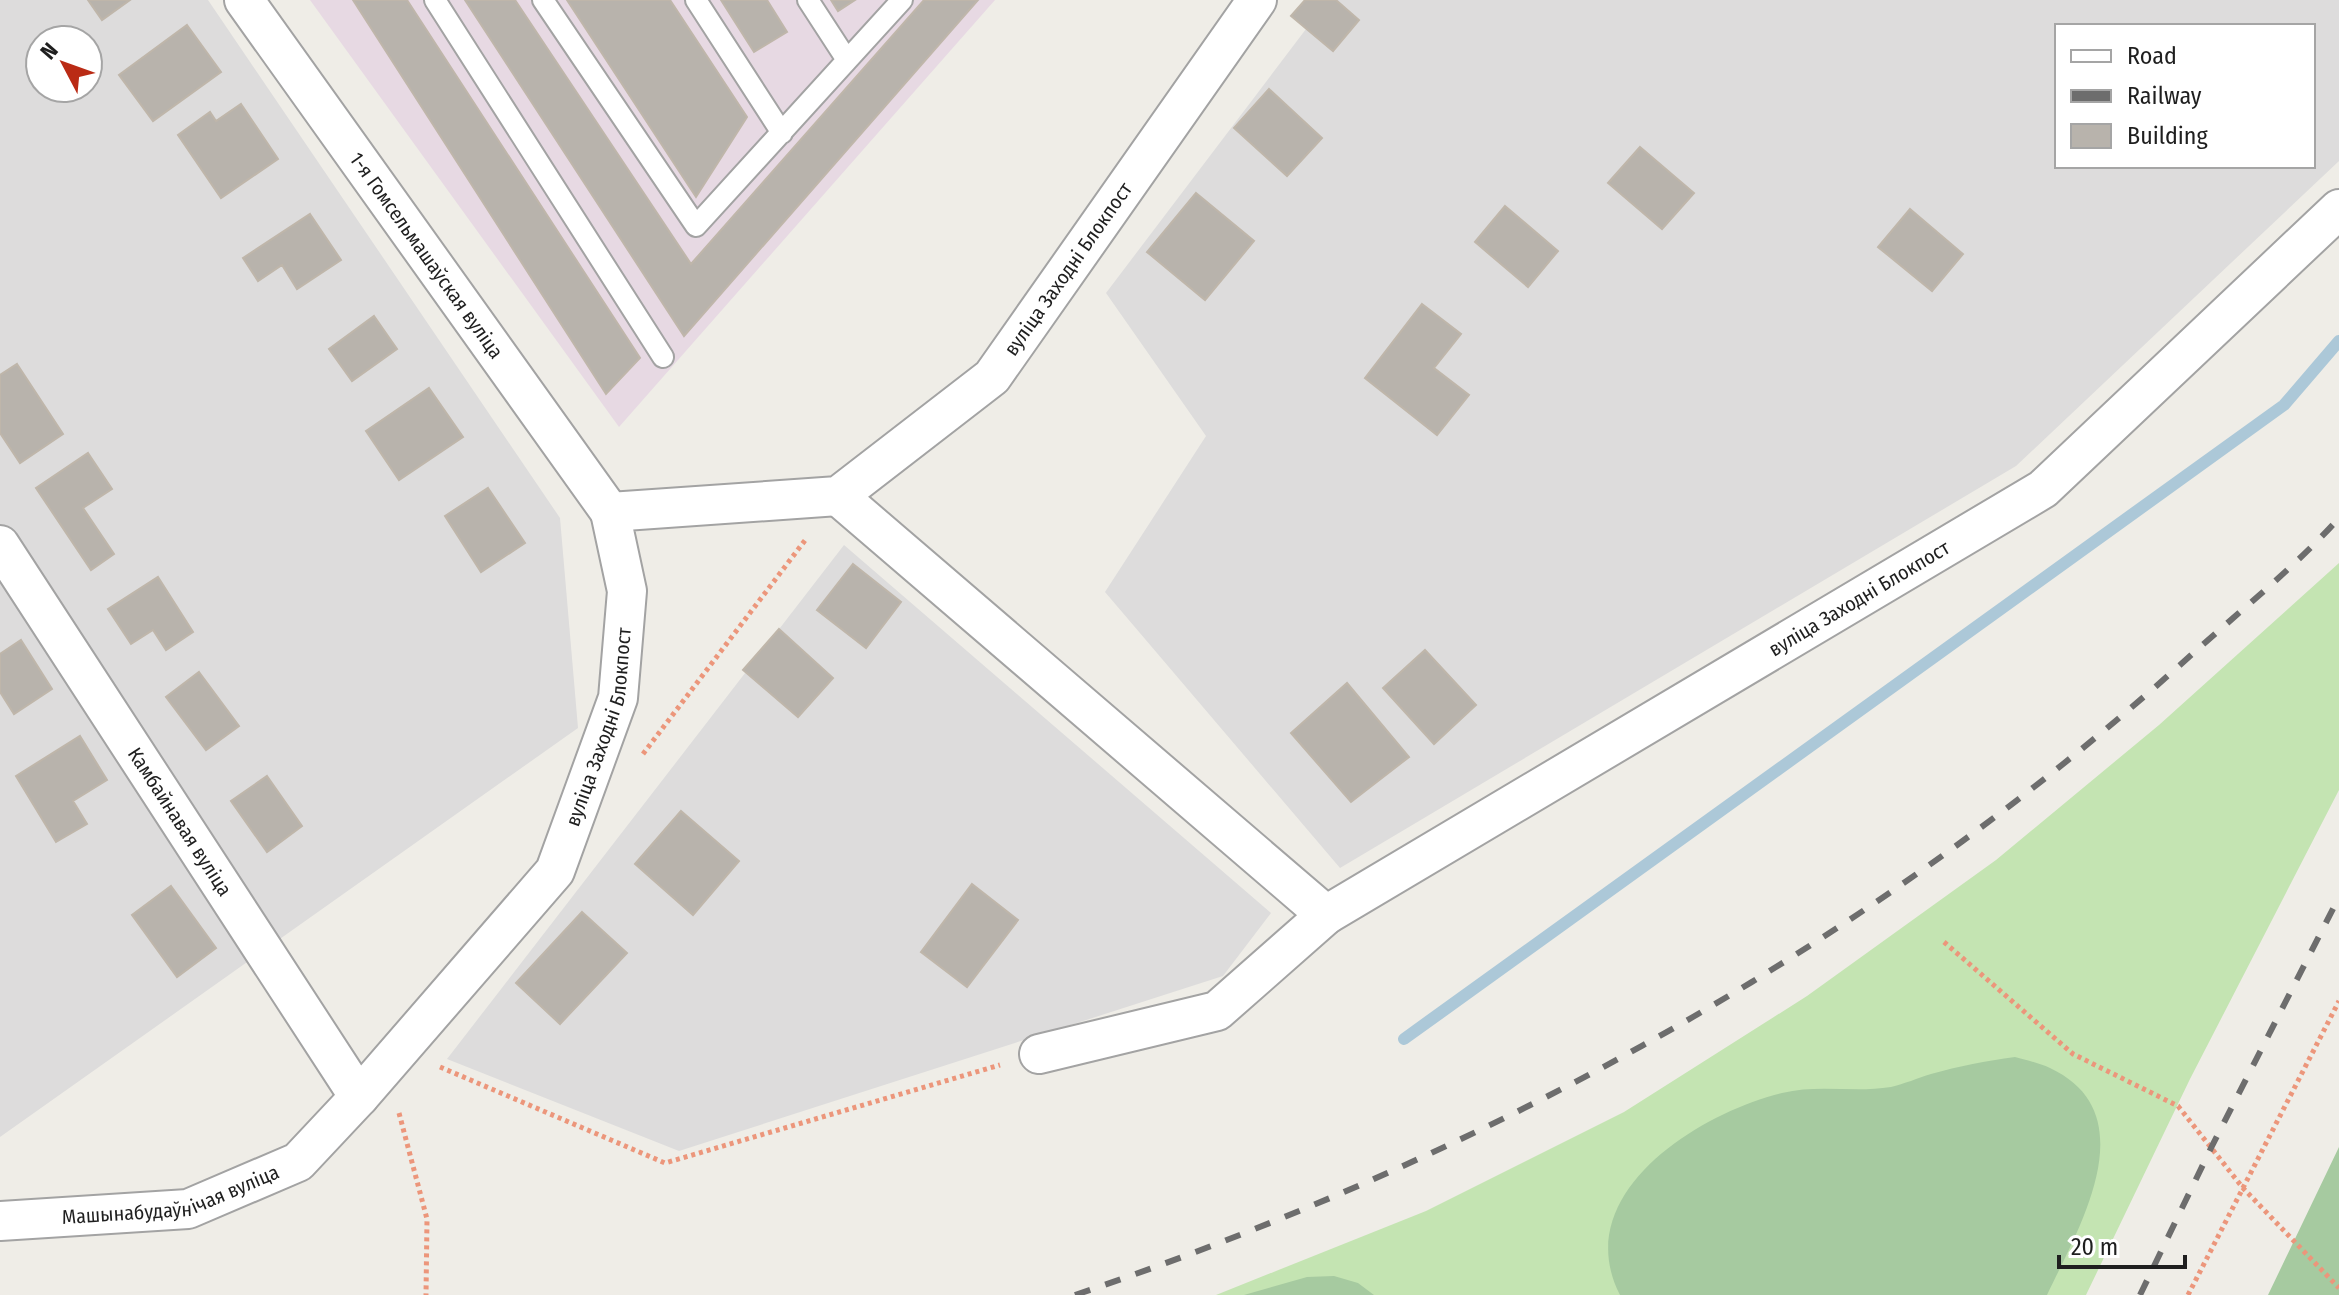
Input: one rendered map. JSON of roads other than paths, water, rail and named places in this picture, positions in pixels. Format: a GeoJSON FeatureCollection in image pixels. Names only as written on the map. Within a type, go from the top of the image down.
{"type":"FeatureCollection","features":[{"type":"Feature","properties":{"kind":"street","name":"1-я Гомсельмашаўская вуліца"},"geometry":{"type":"LineString","coordinates":[[244,0],[610,512]]}},
{"type":"Feature","properties":{"kind":"street","name":"вуліца Заходні Блокпост"},"geometry":{"type":"LineString","coordinates":[[838,496],[992,377],[1257,0]]}},
{"type":"Feature","properties":{"kind":"street","name":"вуліца Заходні Блокпост"},"geometry":{"type":"LineString","coordinates":[[1039,1054],[1217,1011],[1326,915],[2043,489],[2339,209]]}},
{"type":"Feature","properties":{"kind":"street"},"geometry":{"type":"LineString","coordinates":[[610,512],[838,496],[1326,915]]}},
{"type":"Feature","properties":{"kind":"street","name":"вуліца Заходні Блокпост"},"geometry":{"type":"LineString","coordinates":[[359,1097],[555,871],[618,698],[627,591],[610,512]]}},
{"type":"Feature","properties":{"kind":"street","name":"Камбайнавая вуліца"},"geometry":{"type":"LineString","coordinates":[[0,545],[359,1097]]}},
{"type":"Feature","properties":{"kind":"street","name":"Машынабудаўнічая вуліца"},"geometry":{"type":"LineString","coordinates":[[0,1221],[188,1209],[298,1162],[359,1097]]}},
{"type":"Feature","properties":{"kind":"lane"},"geometry":{"type":"LineString","coordinates":[[435,0],[663,357]]}},
{"type":"Feature","properties":{"kind":"lane"},"geometry":{"type":"LineString","coordinates":[[543,0],[696,226],[902,0]]}},
{"type":"Feature","properties":{"kind":"lane"},"geometry":{"type":"LineString","coordinates":[[696,0],[782,133]]}},
{"type":"Feature","properties":{"kind":"lane"},"geometry":{"type":"LineString","coordinates":[[808,0],[847,60]]}},
{"type":"Feature","properties":{"kind":"waterway"},"geometry":{"type":"LineString","coordinates":[[1404,1039],[2284,405],[2339,341]]}},
{"type":"Feature","properties":{"kind":"railway"},"geometry":{"type":"LineString","coordinates":[[1075,1295],[1227,1240],[1376,1178],[1523,1109],[1665,1033],[1804,950],[1937,859],[2066,761],[2266,589],[2339,518]]}},
{"type":"Feature","properties":{"kind":"railway"},"geometry":{"type":"LineString","coordinates":[[2140,1295],[2339,897]]}}]}
